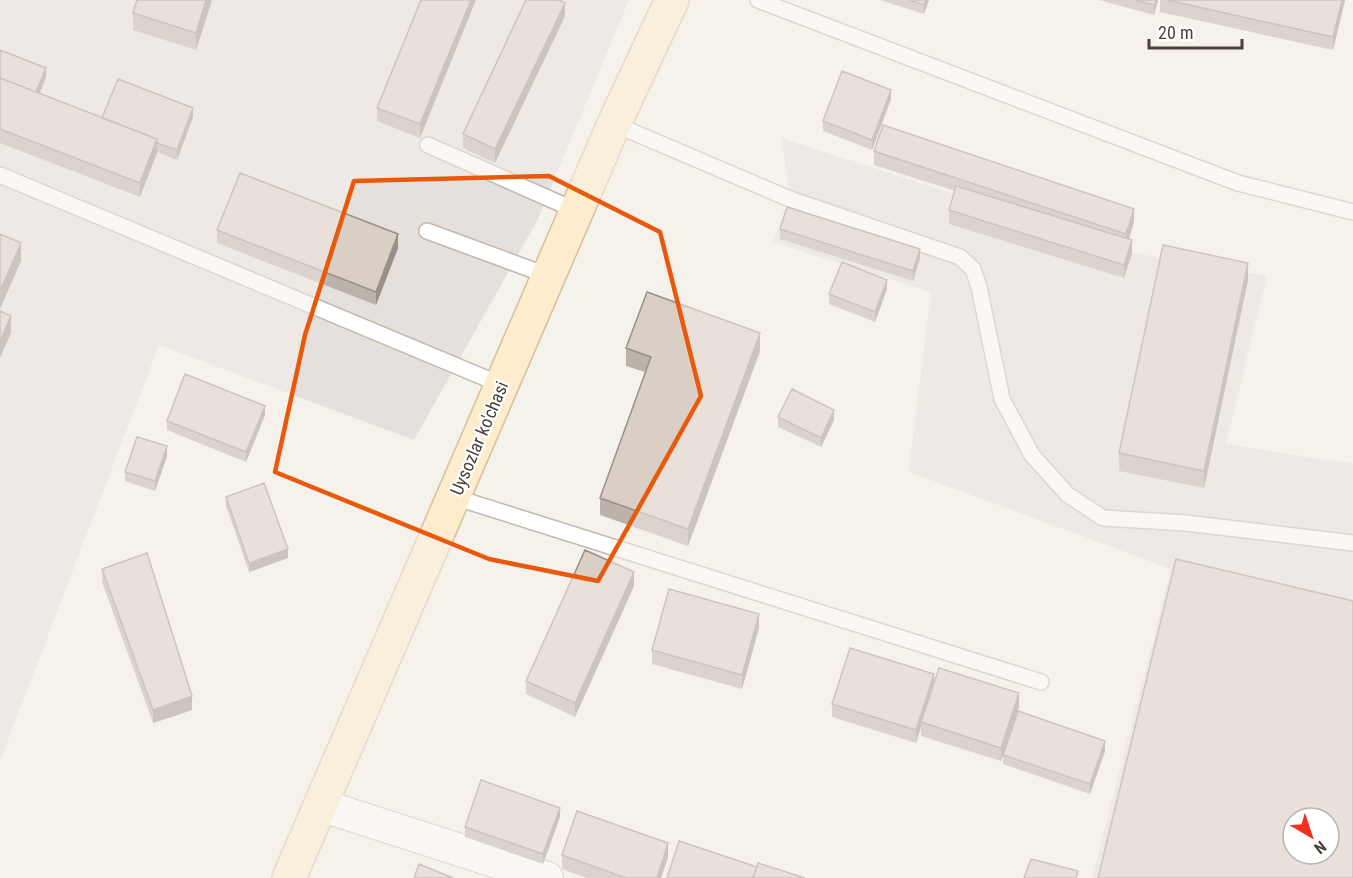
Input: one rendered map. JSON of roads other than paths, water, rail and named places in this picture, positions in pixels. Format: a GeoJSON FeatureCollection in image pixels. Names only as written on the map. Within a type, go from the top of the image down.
{"type":"FeatureCollection","features":[{"type":"Feature","properties":{"kind":"main road","name":"Uysozlar ko'chasi"},"geometry":{"type":"LineString","coordinates":[[288,878],[614,124],[672,0]]}},
{"type":"Feature","properties":{"kind":"street"},"geometry":{"type":"LineString","coordinates":[[320,805],[547,878]]}},
{"type":"Feature","properties":{"kind":"lane"},"geometry":{"type":"LineString","coordinates":[[758,0],[1238,183],[1353,212]]}},
{"type":"Feature","properties":{"kind":"lane"},"geometry":{"type":"LineString","coordinates":[[614,124],[790,199],[960,257],[973,269],[979,288],[1002,399],[1032,455],[1068,495],[1103,518],[1186,523],[1353,543]]}},
{"type":"Feature","properties":{"kind":"lane"},"geometry":{"type":"LineString","coordinates":[[428,145],[577,211]]}},
{"type":"Feature","properties":{"kind":"lane"},"geometry":{"type":"LineString","coordinates":[[0,175],[502,385]]}},
{"type":"Feature","properties":{"kind":"lane"},"geometry":{"type":"LineString","coordinates":[[427,231],[549,276]]}},
{"type":"Feature","properties":{"kind":"lane"},"geometry":{"type":"LineString","coordinates":[[454,497],[1041,682]]}}]}
